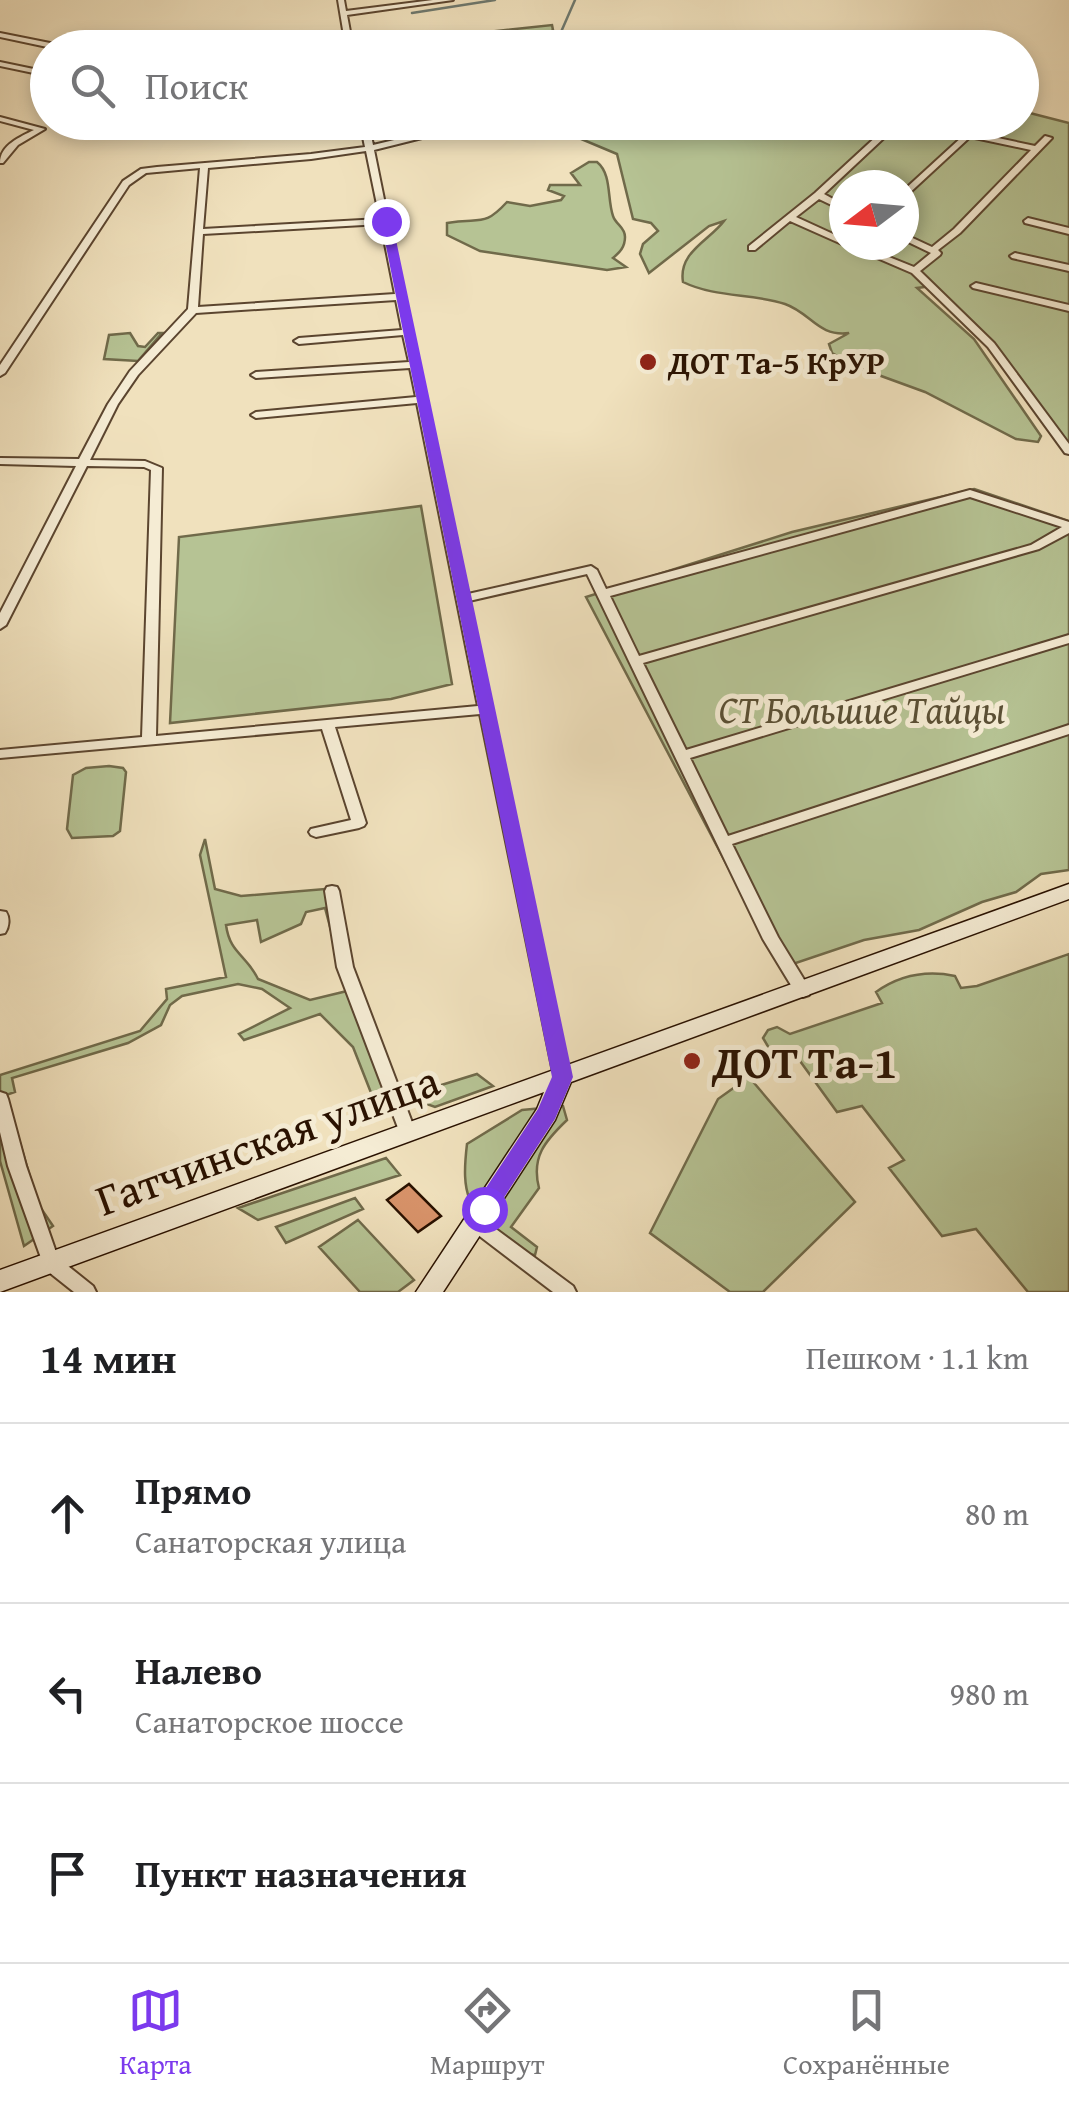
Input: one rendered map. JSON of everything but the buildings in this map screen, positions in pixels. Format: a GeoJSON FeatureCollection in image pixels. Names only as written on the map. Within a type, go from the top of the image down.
{"type":"FeatureCollection","features":[{"type":"Feature","properties":{"kind":"main road","name":"Гатчинская улица"},"geometry":{"type":"LineString","coordinates":[[0,1281],[1069,891]]}},
{"type":"Feature","properties":{"kind":"main road"},"geometry":{"type":"LineString","coordinates":[[429,1292],[547,1113],[562,1077]]}},
{"type":"Feature","properties":{"kind":"street"},"geometry":{"type":"LineString","coordinates":[[341,0],[346,30]]}},
{"type":"Feature","properties":{"kind":"street"},"geometry":{"type":"LineString","coordinates":[[343,14],[450,0]]}},
{"type":"Feature","properties":{"kind":"street"},"geometry":{"type":"LineString","coordinates":[[0,35],[30,41]]}},
{"type":"Feature","properties":{"kind":"street"},"geometry":{"type":"LineString","coordinates":[[0,64],[30,70]]}},
{"type":"Feature","properties":{"kind":"street"},"geometry":{"type":"LineString","coordinates":[[0,119],[30,126]]}},
{"type":"Feature","properties":{"kind":"street"},"geometry":{"type":"LineString","coordinates":[[0,162],[15,143],[30,135]]}},
{"type":"Feature","properties":{"kind":"street"},"geometry":{"type":"LineString","coordinates":[[932,251],[957,231],[1048,138]]}},
{"type":"Feature","properties":{"kind":"street"},"geometry":{"type":"LineString","coordinates":[[368,140],[562,1077]]}},
{"type":"Feature","properties":{"kind":"street"},"geometry":{"type":"LineString","coordinates":[[0,373],[126,183],[144,171],[370,148],[403,140]]}},
{"type":"Feature","properties":{"kind":"street"},"geometry":{"type":"LineString","coordinates":[[752,248],[878,140]]}},
{"type":"Feature","properties":{"kind":"street"},"geometry":{"type":"LineString","coordinates":[[919,181],[964,140]]}},
{"type":"Feature","properties":{"kind":"street"},"geometry":{"type":"LineString","coordinates":[[988,140],[1037,150]]}},
{"type":"Feature","properties":{"kind":"street"},"geometry":{"type":"LineString","coordinates":[[0,625],[134,374],[193,310],[204,164]]}},
{"type":"Feature","properties":{"kind":"street"},"geometry":{"type":"LineString","coordinates":[[818,195],[829,200]]}},
{"type":"Feature","properties":{"kind":"street"},"geometry":{"type":"LineString","coordinates":[[790,218],[829,235]]}},
{"type":"Feature","properties":{"kind":"street"},"geometry":{"type":"LineString","coordinates":[[198,232],[386,221]]}},
{"type":"Feature","properties":{"kind":"street"},"geometry":{"type":"LineString","coordinates":[[1028,221],[1069,231]]}},
{"type":"Feature","properties":{"kind":"street"},"geometry":{"type":"LineString","coordinates":[[915,271],[936,253],[919,244]]}},
{"type":"Feature","properties":{"kind":"street"},"geometry":{"type":"LineString","coordinates":[[1016,256],[1069,268]]}},
{"type":"Feature","properties":{"kind":"street"},"geometry":{"type":"LineString","coordinates":[[888,260],[915,271],[991,345],[1069,452]]}},
{"type":"Feature","properties":{"kind":"street"},"geometry":{"type":"LineString","coordinates":[[976,286],[1069,308]]}},
{"type":"Feature","properties":{"kind":"street"},"geometry":{"type":"LineString","coordinates":[[193,310],[399,296]]}},
{"type":"Feature","properties":{"kind":"street"},"geometry":{"type":"LineString","coordinates":[[299,341],[410,332]]}},
{"type":"Feature","properties":{"kind":"street"},"geometry":{"type":"LineString","coordinates":[[256,375],[415,366]]}},
{"type":"Feature","properties":{"kind":"street"},"geometry":{"type":"LineString","coordinates":[[256,416],[422,399]]}},
{"type":"Feature","properties":{"kind":"street"},"geometry":{"type":"LineString","coordinates":[[0,461],[145,464],[157,468],[148,741]]}},
{"type":"Feature","properties":{"kind":"street"},"geometry":{"type":"LineString","coordinates":[[602,594],[970,493],[1069,527]]}},
{"type":"Feature","properties":{"kind":"street"},"geometry":{"type":"LineString","coordinates":[[635,661],[1035,548],[1069,527]]}},
{"type":"Feature","properties":{"kind":"street"},"geometry":{"type":"LineString","coordinates":[[464,599],[591,570],[802,991]]}},
{"type":"Feature","properties":{"kind":"street"},"geometry":{"type":"LineString","coordinates":[[682,756],[1069,639]]}},
{"type":"Feature","properties":{"kind":"street"},"geometry":{"type":"LineString","coordinates":[[0,754],[485,708]]}},
{"type":"Feature","properties":{"kind":"street"},"geometry":{"type":"LineString","coordinates":[[316,832],[359,823],[327,724]]}},
{"type":"Feature","properties":{"kind":"street"},"geometry":{"type":"LineString","coordinates":[[724,842],[1069,729]]}},
{"type":"Feature","properties":{"kind":"street"},"geometry":{"type":"LineString","coordinates":[[332,892],[345,966],[408,1133]]}},
{"type":"Feature","properties":{"kind":"street"},"geometry":{"type":"LineString","coordinates":[[0,1099],[51,1263],[87,1292]]}},
{"type":"Feature","properties":{"kind":"street"},"geometry":{"type":"LineString","coordinates":[[475,1223],[566,1292]]}},
{"type":"Feature","properties":{"kind":"green space"},"geometry":{"type":"Polygon","coordinates":[[[552,25],[553,30],[506,30],[552,25]]]}},
{"type":"Feature","properties":{"kind":"green space"},"geometry":{"type":"Polygon","coordinates":[[[1039,115],[1069,123],[1069,445],[993,344],[932,286],[917,288],[974,339],[1041,436],[1038,442],[1016,439],[925,392],[862,369],[832,353],[829,344],[849,333],[822,328],[794,308],[708,291],[683,282],[685,262],[724,221],[709,226],[649,273],[640,254],[643,244],[658,231],[651,223],[633,219],[617,154],[584,140],[1039,140],[1039,115]]]}},
{"type":"Feature","properties":{"kind":"green space"},"geometry":{"type":"Polygon","coordinates":[[[589,162],[597,162],[605,173],[613,216],[625,237],[622,249],[613,258],[626,267],[607,270],[480,251],[447,235],[447,223],[481,220],[507,202],[530,206],[561,200],[564,196],[548,190],[550,185],[580,185],[571,173],[589,162]]]}},
{"type":"Feature","properties":{"kind":"green space"},"geometry":{"type":"Polygon","coordinates":[[[130,333],[138,346],[145,347],[162,333],[138,361],[104,359],[109,335],[130,333]]]}},
{"type":"Feature","properties":{"kind":"green space","name":"СТ Большие Тайцы"},"geometry":{"type":"Polygon","coordinates":[[[974,489],[1069,521],[1069,870],[1041,874],[1016,892],[982,902],[919,930],[864,940],[781,968],[586,597],[792,532],[974,489]]]}},
{"type":"Feature","properties":{"kind":"green space"},"geometry":{"type":"Polygon","coordinates":[[[421,506],[452,684],[391,699],[170,723],[179,537],[421,506]]]}},
{"type":"Feature","properties":{"kind":"green space"},"geometry":{"type":"Polygon","coordinates":[[[109,766],[126,772],[120,831],[113,836],[72,838],[67,829],[73,775],[86,768],[109,766]]]}},
{"type":"Feature","properties":{"kind":"green space"},"geometry":{"type":"Polygon","coordinates":[[[205,839],[215,889],[241,896],[325,889],[341,911],[345,950],[402,1098],[379,1113],[353,1047],[320,1014],[244,1040],[239,1034],[290,1008],[262,989],[238,984],[182,996],[170,1005],[161,1025],[128,1043],[12,1078],[15,1092],[6,1095],[38,1204],[53,1226],[24,1246],[0,1161],[0,1075],[140,1031],[167,999],[166,989],[226,977],[200,855],[205,839]],[[325,908],[306,912],[301,924],[261,942],[257,920],[226,925],[231,942],[258,979],[310,1000],[347,991],[325,908]]]}},
{"type":"Feature","properties":{"kind":"green space"},"geometry":{"type":"Polygon","coordinates":[[[1069,954],[1069,1292],[1028,1292],[976,1229],[942,1236],[889,1168],[904,1160],[862,1106],[837,1112],[792,1050],[773,1055],[763,1038],[768,1030],[777,1027],[790,1034],[882,1003],[876,992],[904,978],[944,974],[955,976],[961,988],[977,986],[1069,954]]]}},
{"type":"Feature","properties":{"kind":"green space"},"geometry":{"type":"Polygon","coordinates":[[[477,1074],[493,1086],[435,1107],[421,1102],[425,1090],[477,1074]]]}},
{"type":"Feature","properties":{"kind":"green space"},"geometry":{"type":"Polygon","coordinates":[[[749,1077],[855,1202],[763,1292],[730,1292],[650,1233],[718,1099],[749,1077]]]}},
{"type":"Feature","properties":{"kind":"green space"},"geometry":{"type":"Polygon","coordinates":[[[563,1106],[567,1120],[546,1143],[539,1158],[539,1188],[511,1227],[537,1247],[535,1255],[527,1254],[475,1210],[466,1189],[467,1144],[522,1110],[563,1106]]]}},
{"type":"Feature","properties":{"kind":"green space"},"geometry":{"type":"Polygon","coordinates":[[[386,1158],[400,1175],[258,1220],[238,1208],[386,1158]]]}},
{"type":"Feature","properties":{"kind":"green space"},"geometry":{"type":"Polygon","coordinates":[[[355,1198],[363,1209],[286,1243],[276,1227],[355,1198]]]}},
{"type":"Feature","properties":{"kind":"green space"},"geometry":{"type":"Polygon","coordinates":[[[358,1220],[414,1280],[398,1292],[360,1292],[319,1247],[358,1220]]]}},
{"type":"Feature","properties":{"kind":"waterway"},"geometry":{"type":"LineString","coordinates":[[412,13],[495,0]]}},
{"type":"Feature","properties":{"kind":"waterway"},"geometry":{"type":"LineString","coordinates":[[562,30],[575,0]]}},
{"type":"Feature","properties":{"kind":"place","name":"ДОТ Та-5 КрУР"},"geometry":{"type":"Point","coordinates":[648,362]}},
{"type":"Feature","properties":{"kind":"place","name":"ДОТ Та-1"},"geometry":{"type":"Point","coordinates":[692,1061]}},
{"type":"Feature","properties":{"kind":"route"},"geometry":{"type":"LineString","coordinates":[[386,221],[562,1077],[547,1113],[484,1209]]}}]}
